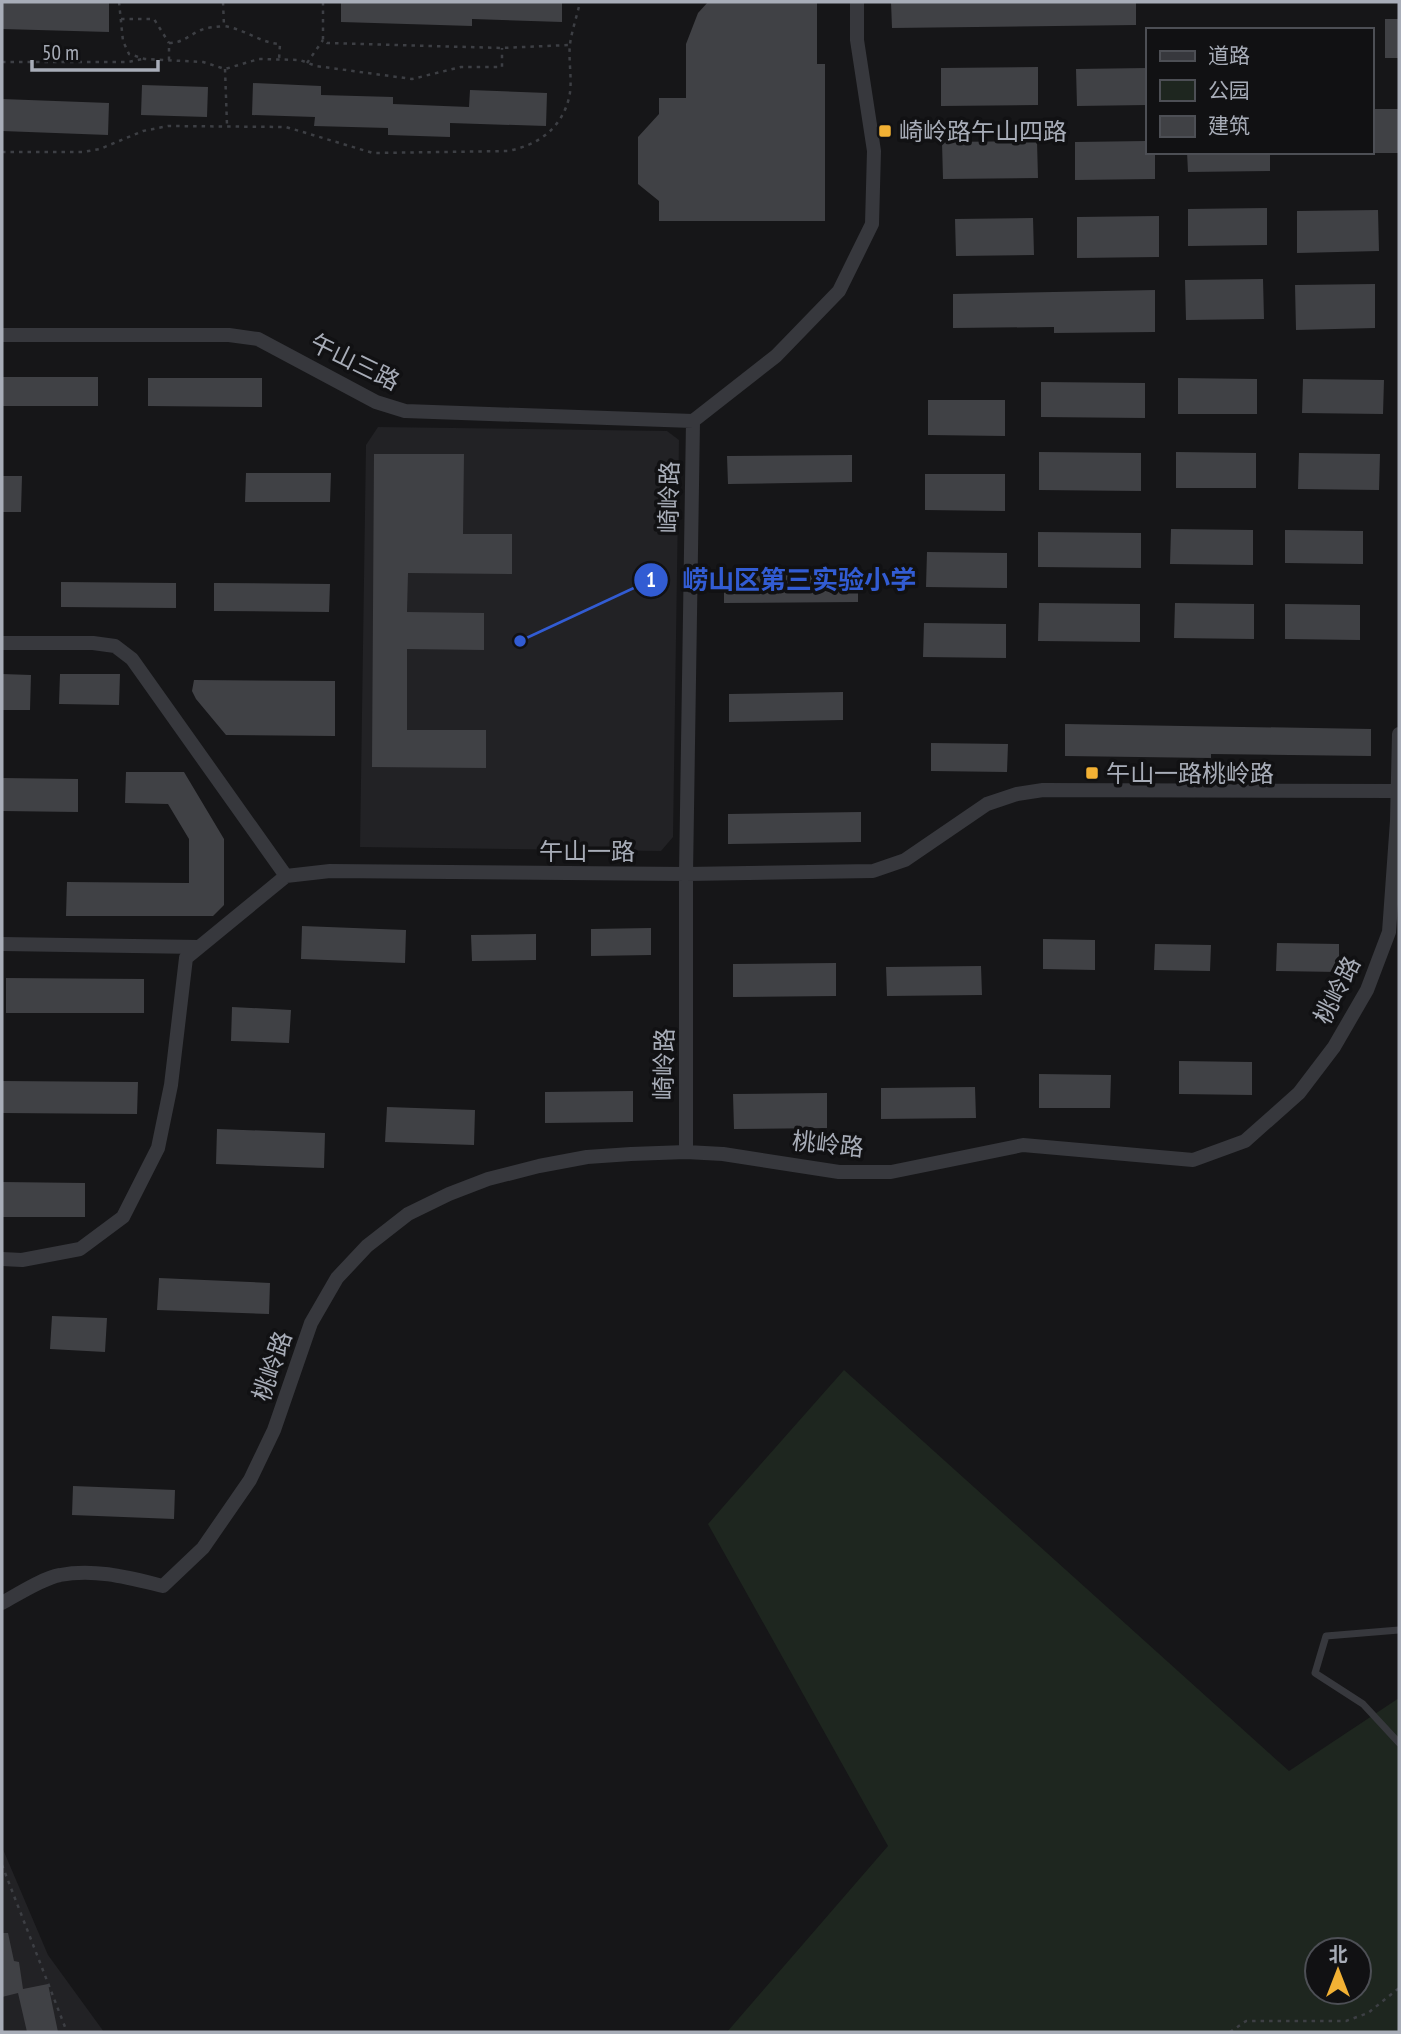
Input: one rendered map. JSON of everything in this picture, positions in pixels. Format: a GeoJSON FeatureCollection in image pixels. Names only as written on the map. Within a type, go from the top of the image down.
{"type":"FeatureCollection","features":[{"type":"Feature","properties":{"kind":"street"},"geometry":{"type":"LineString","coordinates":[[693,421],[776,356],[839,291],[872,224],[874,151],[857,40],[857,2]]}},
{"type":"Feature","properties":{"kind":"street","name":"午山三路"},"geometry":{"type":"LineString","coordinates":[[2,335],[229,335],[258,339],[376,402],[405,411],[693,421]]}},
{"type":"Feature","properties":{"kind":"street","name":"崎岭路"},"geometry":{"type":"LineString","coordinates":[[686,1152],[686,874],[693,421]]}},
{"type":"Feature","properties":{"kind":"street"},"geometry":{"type":"LineString","coordinates":[[2,643],[93,643],[115,646],[132,659],[286,876],[186,957],[171,1085],[158,1148],[123,1217],[80,1249],[22,1260],[2,1259]]}},
{"type":"Feature","properties":{"kind":"street","name":"桃岭路"},"geometry":{"type":"LineString","coordinates":[[2,1604],[59,1575],[109,1575],[163,1586],[203,1548],[250,1480],[274,1430],[311,1323],[337,1278],[367,1246],[408,1214],[488,1179],[587,1157],[686,1152],[723,1154],[839,1172],[891,1172],[1023,1145],[1193,1160],[1245,1141],[1299,1093],[1334,1046],[1367,990],[1389,932],[1399,734]]}},
{"type":"Feature","properties":{"kind":"street","name":"午山一路"},"geometry":{"type":"LineString","coordinates":[[286,876],[330,871],[686,874],[873,871],[905,860],[987,804],[1017,794],[1043,790],[1398,791]]}},
{"type":"Feature","properties":{"kind":"street"},"geometry":{"type":"LineString","coordinates":[[2,944],[199,947]]}},
{"type":"Feature","properties":{"kind":"lane"},"geometry":{"type":"LineString","coordinates":[[1399,1630],[1326,1636],[1315,1673],[1363,1704],[1399,1743]]}},
{"type":"Feature","properties":{"kind":"path"},"geometry":{"type":"LineString","coordinates":[[119,2],[123,41],[129,54],[145,59]]}},
{"type":"Feature","properties":{"kind":"path"},"geometry":{"type":"LineString","coordinates":[[223,2],[224,26]]}},
{"type":"Feature","properties":{"kind":"path"},"geometry":{"type":"LineString","coordinates":[[307,63],[323,40],[323,2]]}},
{"type":"Feature","properties":{"kind":"path"},"geometry":{"type":"LineString","coordinates":[[2,152],[83,152],[100,149],[143,131],[168,126],[286,127],[373,153],[508,152],[525,148],[543,139],[558,123],[569,97],[570,45],[580,2]]}},
{"type":"Feature","properties":{"kind":"path"},"geometry":{"type":"LineString","coordinates":[[121,19],[153,19],[169,43],[169,60]]}},
{"type":"Feature","properties":{"kind":"path"},"geometry":{"type":"LineString","coordinates":[[169,43],[180,43],[197,31],[224,26],[251,33],[266,43],[280,44],[279,60]]}},
{"type":"Feature","properties":{"kind":"path"},"geometry":{"type":"LineString","coordinates":[[323,40],[327,43],[502,48],[570,45]]}},
{"type":"Feature","properties":{"kind":"path"},"geometry":{"type":"LineString","coordinates":[[2,62],[128,62],[145,59],[203,62],[225,69],[258,59],[300,60],[412,79],[461,67],[502,67],[502,48]]}},
{"type":"Feature","properties":{"kind":"path"},"geometry":{"type":"LineString","coordinates":[[225,69],[227,127]]}},
{"type":"Feature","properties":{"kind":"path"},"geometry":{"type":"LineString","coordinates":[[2,1865],[67,2032]]}},
{"type":"Feature","properties":{"kind":"path"},"geometry":{"type":"LineString","coordinates":[[1230,2032],[1246,2021],[1346,2021],[1368,2013],[1399,1988]]}},
{"type":"Feature","properties":{"kind":"shaded area"},"geometry":{"type":"Polygon","coordinates":[[[378,427],[667,431],[679,440],[673,837],[661,851],[360,847],[366,445],[378,427]]]}},
{"type":"Feature","properties":{"kind":"shaded area"},"geometry":{"type":"Polygon","coordinates":[[[2,1847],[48,1955],[104,2032],[2,2032],[2,1847]]]}},
{"type":"Feature","properties":{"kind":"green space"},"geometry":{"type":"Polygon","coordinates":[[[844,1370],[1289,1771],[1399,1698],[1399,2032],[727,2032],[888,1846],[708,1524],[844,1370]]]}},
{"type":"Feature","properties":{"kind":"building"},"geometry":{"type":"Polygon","coordinates":[[[2,2],[109,2],[109,32],[2,29],[2,2]]]}},
{"type":"Feature","properties":{"kind":"building"},"geometry":{"type":"Polygon","coordinates":[[[341,2],[562,2],[562,22],[472,19],[472,26],[341,22],[341,2]]]}},
{"type":"Feature","properties":{"kind":"building"},"geometry":{"type":"Polygon","coordinates":[[[708,2],[817,2],[817,64],[825,64],[825,221],[659,221],[659,201],[638,184],[638,137],[659,114],[659,98],[686,98],[686,44],[698,13],[708,2]]]}},
{"type":"Feature","properties":{"kind":"building"},"geometry":{"type":"Polygon","coordinates":[[[891,2],[1136,2],[1136,25],[892,28],[891,2]]]}},
{"type":"Feature","properties":{"kind":"building"},"geometry":{"type":"Polygon","coordinates":[[[1385,19],[1399,19],[1399,58],[1385,58],[1385,19]]]}},
{"type":"Feature","properties":{"kind":"building"},"geometry":{"type":"Polygon","coordinates":[[[1038,67],[1038,105],[941,106],[941,68],[1038,67]]]}},
{"type":"Feature","properties":{"kind":"building"},"geometry":{"type":"Polygon","coordinates":[[[1146,68],[1146,105],[1077,106],[1076,69],[1146,68]]]}},
{"type":"Feature","properties":{"kind":"building"},"geometry":{"type":"Polygon","coordinates":[[[253,83],[321,86],[321,95],[393,97],[393,104],[469,107],[470,90],[547,93],[546,126],[450,123],[450,137],[388,135],[388,128],[314,126],[315,117],[252,115],[253,83]]]}},
{"type":"Feature","properties":{"kind":"building"},"geometry":{"type":"Polygon","coordinates":[[[142,85],[208,87],[207,117],[141,115],[142,85]]]}},
{"type":"Feature","properties":{"kind":"building"},"geometry":{"type":"Polygon","coordinates":[[[2,99],[109,103],[108,135],[2,131],[2,99]]]}},
{"type":"Feature","properties":{"kind":"building"},"geometry":{"type":"Polygon","coordinates":[[[1373,109],[1399,109],[1399,153],[1373,153],[1373,109]]]}},
{"type":"Feature","properties":{"kind":"building"},"geometry":{"type":"Polygon","coordinates":[[[1037,141],[1038,178],[943,179],[942,142],[1037,141]]]}},
{"type":"Feature","properties":{"kind":"building"},"geometry":{"type":"Polygon","coordinates":[[[1146,141],[1146,154],[1155,154],[1155,179],[1075,180],[1075,142],[1146,141]]]}},
{"type":"Feature","properties":{"kind":"building"},"geometry":{"type":"Polygon","coordinates":[[[1187,154],[1270,154],[1270,171],[1188,172],[1187,154]]]}},
{"type":"Feature","properties":{"kind":"building"},"geometry":{"type":"Polygon","coordinates":[[[1267,208],[1267,245],[1188,246],[1188,209],[1267,208]]]}},
{"type":"Feature","properties":{"kind":"building"},"geometry":{"type":"Polygon","coordinates":[[[1378,210],[1379,251],[1297,253],[1297,211],[1378,210]]]}},
{"type":"Feature","properties":{"kind":"building"},"geometry":{"type":"Polygon","coordinates":[[[1159,216],[1159,257],[1077,258],[1077,217],[1159,216]]]}},
{"type":"Feature","properties":{"kind":"building"},"geometry":{"type":"Polygon","coordinates":[[[1033,218],[1034,255],[956,256],[955,219],[1033,218]]]}},
{"type":"Feature","properties":{"kind":"building"},"geometry":{"type":"Polygon","coordinates":[[[1263,279],[1264,319],[1186,320],[1185,280],[1263,279]]]}},
{"type":"Feature","properties":{"kind":"building"},"geometry":{"type":"Polygon","coordinates":[[[1375,284],[1375,328],[1296,330],[1295,285],[1375,284]]]}},
{"type":"Feature","properties":{"kind":"building"},"geometry":{"type":"Polygon","coordinates":[[[1155,290],[1155,332],[1054,333],[1054,327],[953,328],[953,294],[1155,290]]]}},
{"type":"Feature","properties":{"kind":"building"},"geometry":{"type":"Polygon","coordinates":[[[2,377],[98,377],[98,406],[2,406],[2,377]]]}},
{"type":"Feature","properties":{"kind":"building"},"geometry":{"type":"Polygon","coordinates":[[[148,378],[262,378],[262,407],[148,406],[148,378]]]}},
{"type":"Feature","properties":{"kind":"building"},"geometry":{"type":"Polygon","coordinates":[[[1178,378],[1257,379],[1257,414],[1178,414],[1178,378]]]}},
{"type":"Feature","properties":{"kind":"building"},"geometry":{"type":"Polygon","coordinates":[[[1303,379],[1384,380],[1383,414],[1302,413],[1303,379]]]}},
{"type":"Feature","properties":{"kind":"building"},"geometry":{"type":"Polygon","coordinates":[[[1041,382],[1145,383],[1145,418],[1041,417],[1041,382]]]}},
{"type":"Feature","properties":{"kind":"building"},"geometry":{"type":"Polygon","coordinates":[[[928,400],[1005,400],[1005,436],[928,435],[928,400]]]}},
{"type":"Feature","properties":{"kind":"building"},"geometry":{"type":"Polygon","coordinates":[[[1039,452],[1141,453],[1141,491],[1039,490],[1039,452]]]}},
{"type":"Feature","properties":{"kind":"building"},"geometry":{"type":"Polygon","coordinates":[[[1176,452],[1256,453],[1256,488],[1176,488],[1176,452]]]}},
{"type":"Feature","properties":{"kind":"building"},"geometry":{"type":"Polygon","coordinates":[[[1299,453],[1380,454],[1379,490],[1298,489],[1299,453]]]}},
{"type":"Feature","properties":{"kind":"building"},"geometry":{"type":"Polygon","coordinates":[[[374,454],[464,454],[463,534],[512,534],[512,574],[408,573],[407,612],[484,613],[484,650],[407,649],[407,730],[486,730],[486,768],[372,767],[374,454]]]}},
{"type":"Feature","properties":{"kind":"building"},"geometry":{"type":"Polygon","coordinates":[[[852,455],[852,482],[728,484],[727,456],[852,455]]]}},
{"type":"Feature","properties":{"kind":"building"},"geometry":{"type":"Polygon","coordinates":[[[246,473],[331,473],[330,502],[245,502],[246,473]]]}},
{"type":"Feature","properties":{"kind":"building"},"geometry":{"type":"Polygon","coordinates":[[[925,474],[1005,474],[1005,511],[925,510],[925,474]]]}},
{"type":"Feature","properties":{"kind":"building"},"geometry":{"type":"Polygon","coordinates":[[[2,476],[22,476],[21,512],[2,512],[2,476]]]}},
{"type":"Feature","properties":{"kind":"building"},"geometry":{"type":"Polygon","coordinates":[[[1171,529],[1253,530],[1253,565],[1170,564],[1171,529]]]}},
{"type":"Feature","properties":{"kind":"building"},"geometry":{"type":"Polygon","coordinates":[[[1285,530],[1363,531],[1363,564],[1285,563],[1285,530]]]}},
{"type":"Feature","properties":{"kind":"building"},"geometry":{"type":"Polygon","coordinates":[[[1038,532],[1141,533],[1141,568],[1038,567],[1038,532]]]}},
{"type":"Feature","properties":{"kind":"building"},"geometry":{"type":"Polygon","coordinates":[[[927,552],[1007,553],[1007,588],[926,587],[927,552]]]}},
{"type":"Feature","properties":{"kind":"building"},"geometry":{"type":"Polygon","coordinates":[[[858,573],[858,602],[724,603],[724,575],[858,573]]]}},
{"type":"Feature","properties":{"kind":"building"},"geometry":{"type":"Polygon","coordinates":[[[61,582],[176,583],[176,608],[61,607],[61,582]]]}},
{"type":"Feature","properties":{"kind":"building"},"geometry":{"type":"Polygon","coordinates":[[[214,583],[330,584],[329,612],[214,611],[214,583]]]}},
{"type":"Feature","properties":{"kind":"building"},"geometry":{"type":"Polygon","coordinates":[[[1039,603],[1140,604],[1140,642],[1038,641],[1039,603]]]}},
{"type":"Feature","properties":{"kind":"building"},"geometry":{"type":"Polygon","coordinates":[[[1175,603],[1254,604],[1254,639],[1174,638],[1175,603]]]}},
{"type":"Feature","properties":{"kind":"building"},"geometry":{"type":"Polygon","coordinates":[[[1285,604],[1360,605],[1360,640],[1285,639],[1285,604]]]}},
{"type":"Feature","properties":{"kind":"building"},"geometry":{"type":"Polygon","coordinates":[[[924,623],[1006,624],[1006,658],[923,657],[924,623]]]}},
{"type":"Feature","properties":{"kind":"building"},"geometry":{"type":"Polygon","coordinates":[[[2,674],[31,675],[30,710],[2,710],[2,674]]]}},
{"type":"Feature","properties":{"kind":"building"},"geometry":{"type":"Polygon","coordinates":[[[60,674],[120,674],[119,705],[59,704],[60,674]]]}},
{"type":"Feature","properties":{"kind":"building"},"geometry":{"type":"Polygon","coordinates":[[[194,680],[335,681],[335,736],[226,735],[196,699],[192,691],[194,680]]]}},
{"type":"Feature","properties":{"kind":"building"},"geometry":{"type":"Polygon","coordinates":[[[843,692],[843,720],[729,722],[729,694],[843,692]]]}},
{"type":"Feature","properties":{"kind":"building"},"geometry":{"type":"Polygon","coordinates":[[[1065,724],[1371,729],[1371,756],[1065,756],[1065,724]]]}},
{"type":"Feature","properties":{"kind":"building"},"geometry":{"type":"Polygon","coordinates":[[[931,743],[1008,744],[1007,772],[931,771],[931,743]]]}},
{"type":"Feature","properties":{"kind":"building"},"geometry":{"type":"Polygon","coordinates":[[[126,772],[184,772],[224,839],[224,905],[213,916],[66,916],[67,882],[189,883],[189,839],[168,804],[125,803],[126,772]]]}},
{"type":"Feature","properties":{"kind":"building"},"geometry":{"type":"Polygon","coordinates":[[[2,778],[78,779],[78,812],[2,811],[2,778]]]}},
{"type":"Feature","properties":{"kind":"building"},"geometry":{"type":"Polygon","coordinates":[[[861,812],[861,842],[728,844],[728,814],[861,812]]]}},
{"type":"Feature","properties":{"kind":"building"},"geometry":{"type":"Polygon","coordinates":[[[302,926],[406,930],[405,963],[301,959],[302,926]]]}},
{"type":"Feature","properties":{"kind":"building"},"geometry":{"type":"Polygon","coordinates":[[[651,928],[651,955],[591,956],[591,929],[651,928]]]}},
{"type":"Feature","properties":{"kind":"building"},"geometry":{"type":"Polygon","coordinates":[[[536,934],[536,960],[472,961],[471,935],[536,934]]]}},
{"type":"Feature","properties":{"kind":"building"},"geometry":{"type":"Polygon","coordinates":[[[1043,939],[1095,940],[1095,970],[1043,969],[1043,939]]]}},
{"type":"Feature","properties":{"kind":"building"},"geometry":{"type":"Polygon","coordinates":[[[1277,943],[1339,944],[1339,972],[1276,971],[1277,943]]]}},
{"type":"Feature","properties":{"kind":"building"},"geometry":{"type":"Polygon","coordinates":[[[1155,944],[1211,945],[1210,971],[1154,970],[1155,944]]]}},
{"type":"Feature","properties":{"kind":"building"},"geometry":{"type":"Polygon","coordinates":[[[836,963],[836,996],[733,997],[733,964],[836,963]]]}},
{"type":"Feature","properties":{"kind":"building"},"geometry":{"type":"Polygon","coordinates":[[[981,966],[982,995],[887,996],[886,967],[981,966]]]}},
{"type":"Feature","properties":{"kind":"building"},"geometry":{"type":"Polygon","coordinates":[[[6,978],[144,979],[144,1013],[6,1013],[6,978]]]}},
{"type":"Feature","properties":{"kind":"building"},"geometry":{"type":"Polygon","coordinates":[[[232,1007],[291,1010],[289,1043],[231,1041],[232,1007]]]}},
{"type":"Feature","properties":{"kind":"building"},"geometry":{"type":"Polygon","coordinates":[[[1179,1061],[1252,1062],[1252,1095],[1179,1094],[1179,1061]]]}},
{"type":"Feature","properties":{"kind":"building"},"geometry":{"type":"Polygon","coordinates":[[[1039,1074],[1111,1075],[1110,1108],[1039,1108],[1039,1074]]]}},
{"type":"Feature","properties":{"kind":"building"},"geometry":{"type":"Polygon","coordinates":[[[2,1081],[138,1082],[137,1114],[2,1113],[2,1081]]]}},
{"type":"Feature","properties":{"kind":"building"},"geometry":{"type":"Polygon","coordinates":[[[975,1087],[976,1118],[881,1119],[881,1088],[975,1087]]]}},
{"type":"Feature","properties":{"kind":"building"},"geometry":{"type":"Polygon","coordinates":[[[633,1091],[633,1122],[545,1123],[545,1092],[633,1091]]]}},
{"type":"Feature","properties":{"kind":"building"},"geometry":{"type":"Polygon","coordinates":[[[827,1093],[827,1128],[734,1129],[733,1094],[827,1093]]]}},
{"type":"Feature","properties":{"kind":"building"},"geometry":{"type":"Polygon","coordinates":[[[387,1107],[475,1110],[474,1145],[385,1142],[387,1107]]]}},
{"type":"Feature","properties":{"kind":"building"},"geometry":{"type":"Polygon","coordinates":[[[217,1129],[325,1133],[324,1168],[216,1164],[217,1129]]]}},
{"type":"Feature","properties":{"kind":"building"},"geometry":{"type":"Polygon","coordinates":[[[2,1182],[85,1183],[85,1217],[2,1217],[2,1182]]]}},
{"type":"Feature","properties":{"kind":"building"},"geometry":{"type":"Polygon","coordinates":[[[159,1278],[270,1283],[269,1314],[157,1310],[159,1278]]]}},
{"type":"Feature","properties":{"kind":"building"},"geometry":{"type":"Polygon","coordinates":[[[52,1316],[107,1318],[105,1352],[50,1349],[52,1316]]]}},
{"type":"Feature","properties":{"kind":"building"},"geometry":{"type":"Polygon","coordinates":[[[73,1486],[175,1490],[174,1519],[72,1515],[73,1486]]]}},
{"type":"Feature","properties":{"kind":"building"},"geometry":{"type":"Polygon","coordinates":[[[2,1933],[8,1933],[14,1961],[19,1962],[23,1989],[48,1984],[58,2032],[27,2032],[18,1993],[2,1997],[2,1933]]]}},
{"type":"Feature","properties":{"kind":"place","name":"崎岭路午山四路"},"geometry":{"type":"Point","coordinates":[885,131]}},
{"type":"Feature","properties":{"kind":"place","name":"崂山区第三实验小学"},"geometry":{"type":"Point","coordinates":[520,641]}},
{"type":"Feature","properties":{"kind":"place","name":"午山一路桃岭路"},"geometry":{"type":"Point","coordinates":[1092,773]}}]}
